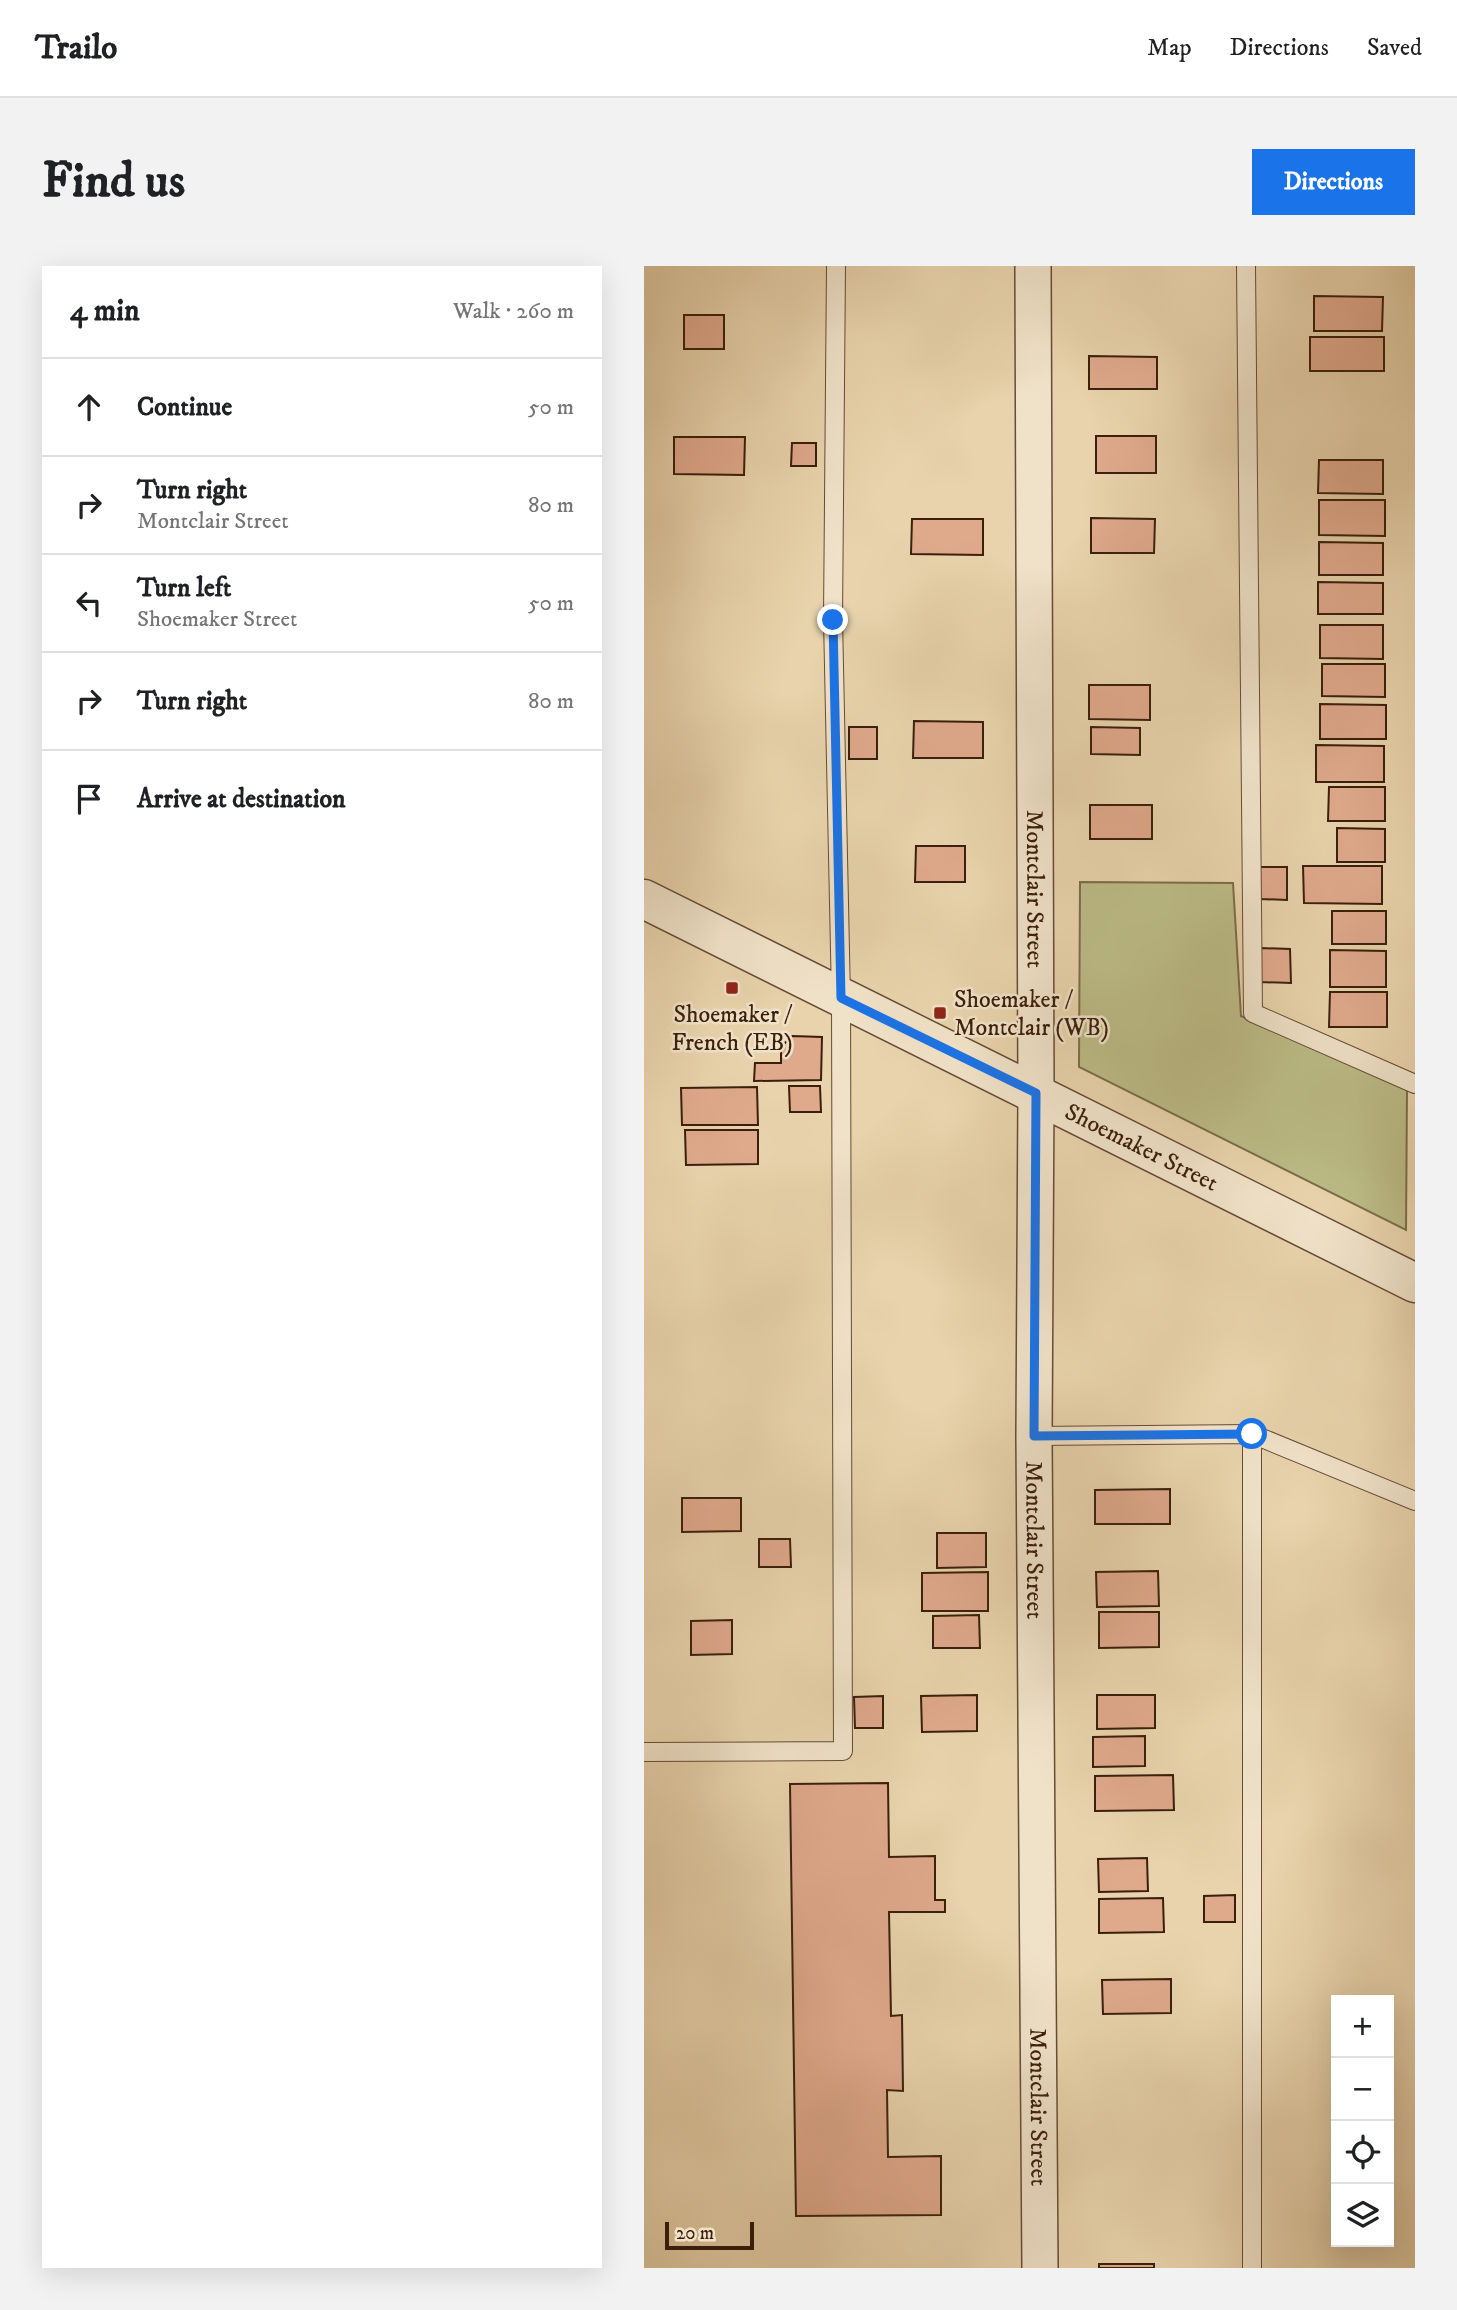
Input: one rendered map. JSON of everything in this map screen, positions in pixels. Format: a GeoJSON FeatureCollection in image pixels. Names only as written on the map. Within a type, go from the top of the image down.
{"type":"FeatureCollection","features":[{"type":"Feature","properties":{"kind":"street","name":"Montclair Street"},"geometry":{"type":"LineString","coordinates":[[1033,266],[1036,1093],[1034,1436],[1040,2268]]}},
{"type":"Feature","properties":{"kind":"street","name":"Shoemaker Street"},"geometry":{"type":"LineString","coordinates":[[644,899],[1415,1283]]}},
{"type":"Feature","properties":{"kind":"lane"},"geometry":{"type":"LineString","coordinates":[[644,1752],[843,1751],[841,998],[833,620],[836,266]]}},
{"type":"Feature","properties":{"kind":"lane"},"geometry":{"type":"LineString","coordinates":[[1246,266],[1253,1013],[1415,1084]]}},
{"type":"Feature","properties":{"kind":"lane"},"geometry":{"type":"LineString","coordinates":[[1252,1434],[1252,2268]]}},
{"type":"Feature","properties":{"kind":"lane"},"geometry":{"type":"LineString","coordinates":[[1034,1436],[1252,1434],[1415,1501]]}},
{"type":"Feature","properties":{"kind":"green space"},"geometry":{"type":"Polygon","coordinates":[[[1080,882],[1233,883],[1241,1016],[1407,1089],[1406,1230],[1079,1067],[1080,882]]]}},
{"type":"Feature","properties":{"kind":"building"},"geometry":{"type":"Polygon","coordinates":[[[1314,296],[1383,297],[1382,331],[1314,331],[1314,296]]]}},
{"type":"Feature","properties":{"kind":"building"},"geometry":{"type":"Polygon","coordinates":[[[684,315],[724,315],[724,349],[684,349],[684,315]]]}},
{"type":"Feature","properties":{"kind":"building"},"geometry":{"type":"Polygon","coordinates":[[[1310,337],[1384,337],[1384,371],[1310,371],[1310,337]]]}},
{"type":"Feature","properties":{"kind":"building"},"geometry":{"type":"Polygon","coordinates":[[[1089,356],[1157,357],[1157,389],[1089,389],[1089,356]]]}},
{"type":"Feature","properties":{"kind":"building"},"geometry":{"type":"Polygon","coordinates":[[[1096,436],[1156,436],[1156,473],[1096,473],[1096,436]]]}},
{"type":"Feature","properties":{"kind":"building"},"geometry":{"type":"Polygon","coordinates":[[[674,437],[745,437],[744,475],[674,474],[674,437]]]}},
{"type":"Feature","properties":{"kind":"building"},"geometry":{"type":"Polygon","coordinates":[[[792,443],[816,443],[816,466],[791,466],[792,443]]]}},
{"type":"Feature","properties":{"kind":"building"},"geometry":{"type":"Polygon","coordinates":[[[1319,460],[1383,460],[1383,494],[1318,493],[1319,460]]]}},
{"type":"Feature","properties":{"kind":"building"},"geometry":{"type":"Polygon","coordinates":[[[1319,500],[1385,500],[1385,536],[1319,535],[1319,500]]]}},
{"type":"Feature","properties":{"kind":"building"},"geometry":{"type":"Polygon","coordinates":[[[1091,518],[1155,519],[1154,553],[1091,553],[1091,518]]]}},
{"type":"Feature","properties":{"kind":"building"},"geometry":{"type":"Polygon","coordinates":[[[912,519],[983,519],[983,555],[911,554],[912,519]]]}},
{"type":"Feature","properties":{"kind":"building"},"geometry":{"type":"Polygon","coordinates":[[[1319,542],[1383,543],[1383,575],[1319,575],[1319,542]]]}},
{"type":"Feature","properties":{"kind":"building"},"geometry":{"type":"Polygon","coordinates":[[[1318,582],[1383,583],[1383,614],[1318,614],[1318,582]]]}},
{"type":"Feature","properties":{"kind":"building"},"geometry":{"type":"Polygon","coordinates":[[[1320,625],[1383,625],[1383,659],[1320,658],[1320,625]]]}},
{"type":"Feature","properties":{"kind":"building"},"geometry":{"type":"Polygon","coordinates":[[[1322,664],[1385,664],[1385,697],[1322,696],[1322,664]]]}},
{"type":"Feature","properties":{"kind":"building"},"geometry":{"type":"Polygon","coordinates":[[[1089,685],[1150,685],[1150,720],[1089,719],[1089,685]]]}},
{"type":"Feature","properties":{"kind":"building"},"geometry":{"type":"Polygon","coordinates":[[[1320,704],[1386,705],[1386,739],[1320,739],[1320,704]]]}},
{"type":"Feature","properties":{"kind":"building"},"geometry":{"type":"Polygon","coordinates":[[[914,721],[983,722],[983,758],[913,758],[914,721]]]}},
{"type":"Feature","properties":{"kind":"building"},"geometry":{"type":"Polygon","coordinates":[[[849,727],[877,727],[877,759],[849,759],[849,727]]]}},
{"type":"Feature","properties":{"kind":"building"},"geometry":{"type":"Polygon","coordinates":[[[1091,727],[1140,728],[1140,755],[1091,754],[1091,727]]]}},
{"type":"Feature","properties":{"kind":"building"},"geometry":{"type":"Polygon","coordinates":[[[1316,745],[1384,746],[1384,782],[1316,782],[1316,745]]]}},
{"type":"Feature","properties":{"kind":"building"},"geometry":{"type":"Polygon","coordinates":[[[1329,787],[1385,787],[1385,821],[1328,821],[1329,787]]]}},
{"type":"Feature","properties":{"kind":"building"},"geometry":{"type":"Polygon","coordinates":[[[1090,805],[1152,805],[1152,839],[1090,839],[1090,805]]]}},
{"type":"Feature","properties":{"kind":"building"},"geometry":{"type":"Polygon","coordinates":[[[1337,828],[1385,829],[1385,862],[1337,862],[1337,828]]]}},
{"type":"Feature","properties":{"kind":"building"},"geometry":{"type":"Polygon","coordinates":[[[916,846],[965,846],[965,882],[915,882],[916,846]]]}},
{"type":"Feature","properties":{"kind":"building"},"geometry":{"type":"Polygon","coordinates":[[[1303,866],[1382,866],[1382,904],[1304,903],[1303,866]]]}},
{"type":"Feature","properties":{"kind":"building"},"geometry":{"type":"Polygon","coordinates":[[[1260,867],[1287,867],[1287,900],[1260,899],[1260,867]]]}},
{"type":"Feature","properties":{"kind":"building"},"geometry":{"type":"Polygon","coordinates":[[[1332,911],[1386,911],[1386,944],[1332,944],[1332,911]]]}},
{"type":"Feature","properties":{"kind":"building"},"geometry":{"type":"Polygon","coordinates":[[[1260,948],[1290,949],[1291,983],[1260,982],[1260,948]]]}},
{"type":"Feature","properties":{"kind":"building"},"geometry":{"type":"Polygon","coordinates":[[[1330,950],[1386,951],[1386,987],[1330,987],[1330,950]]]}},
{"type":"Feature","properties":{"kind":"building"},"geometry":{"type":"Polygon","coordinates":[[[1330,992],[1387,992],[1387,1027],[1329,1027],[1330,992]]]}},
{"type":"Feature","properties":{"kind":"building"},"geometry":{"type":"Polygon","coordinates":[[[792,1036],[822,1037],[821,1080],[754,1081],[755,1063],[781,1063],[781,1047],[792,1036]]]}},
{"type":"Feature","properties":{"kind":"building"},"geometry":{"type":"Polygon","coordinates":[[[789,1086],[820,1086],[821,1112],[790,1112],[789,1086]]]}},
{"type":"Feature","properties":{"kind":"building"},"geometry":{"type":"Polygon","coordinates":[[[757,1087],[758,1125],[682,1125],[681,1088],[757,1087]]]}},
{"type":"Feature","properties":{"kind":"building"},"geometry":{"type":"Polygon","coordinates":[[[685,1130],[758,1130],[758,1164],[686,1165],[685,1130]]]}},
{"type":"Feature","properties":{"kind":"building"},"geometry":{"type":"Polygon","coordinates":[[[1170,1489],[1170,1524],[1095,1524],[1095,1490],[1170,1489]]]}},
{"type":"Feature","properties":{"kind":"building"},"geometry":{"type":"Polygon","coordinates":[[[682,1498],[741,1498],[741,1531],[682,1532],[682,1498]]]}},
{"type":"Feature","properties":{"kind":"building"},"geometry":{"type":"Polygon","coordinates":[[[937,1533],[986,1533],[986,1567],[937,1568],[937,1533]]]}},
{"type":"Feature","properties":{"kind":"building"},"geometry":{"type":"Polygon","coordinates":[[[759,1539],[790,1539],[791,1567],[759,1567],[759,1539]]]}},
{"type":"Feature","properties":{"kind":"building"},"geometry":{"type":"Polygon","coordinates":[[[1158,1571],[1159,1606],[1097,1607],[1096,1572],[1158,1571]]]}},
{"type":"Feature","properties":{"kind":"building"},"geometry":{"type":"Polygon","coordinates":[[[988,1572],[988,1611],[922,1611],[922,1573],[988,1572]]]}},
{"type":"Feature","properties":{"kind":"building"},"geometry":{"type":"Polygon","coordinates":[[[1099,1612],[1159,1612],[1159,1647],[1099,1648],[1099,1612]]]}},
{"type":"Feature","properties":{"kind":"building"},"geometry":{"type":"Polygon","coordinates":[[[979,1615],[980,1648],[933,1648],[933,1616],[979,1615]]]}},
{"type":"Feature","properties":{"kind":"building"},"geometry":{"type":"Polygon","coordinates":[[[732,1620],[732,1654],[691,1655],[691,1621],[732,1620]]]}},
{"type":"Feature","properties":{"kind":"building"},"geometry":{"type":"Polygon","coordinates":[[[977,1695],[977,1731],[922,1732],[921,1696],[977,1695]]]}},
{"type":"Feature","properties":{"kind":"building"},"geometry":{"type":"Polygon","coordinates":[[[1097,1695],[1155,1695],[1155,1728],[1097,1729],[1097,1695]]]}},
{"type":"Feature","properties":{"kind":"building"},"geometry":{"type":"Polygon","coordinates":[[[883,1696],[883,1728],[855,1728],[854,1697],[883,1696]]]}},
{"type":"Feature","properties":{"kind":"building"},"geometry":{"type":"Polygon","coordinates":[[[1145,1736],[1145,1766],[1093,1767],[1093,1737],[1145,1736]]]}},
{"type":"Feature","properties":{"kind":"building"},"geometry":{"type":"Polygon","coordinates":[[[1173,1775],[1174,1810],[1095,1811],[1095,1776],[1173,1775]]]}},
{"type":"Feature","properties":{"kind":"building"},"geometry":{"type":"Polygon","coordinates":[[[888,1783],[889,1857],[935,1856],[935,1900],[945,1900],[945,1912],[889,1912],[891,2016],[902,2015],[903,2091],[887,2090],[888,2157],[941,2156],[941,2215],[796,2216],[790,1784],[888,1783]]]}},
{"type":"Feature","properties":{"kind":"building"},"geometry":{"type":"Polygon","coordinates":[[[1147,1858],[1148,1891],[1099,1892],[1098,1859],[1147,1858]]]}},
{"type":"Feature","properties":{"kind":"building"},"geometry":{"type":"Polygon","coordinates":[[[1235,1895],[1235,1922],[1204,1922],[1204,1896],[1235,1895]]]}},
{"type":"Feature","properties":{"kind":"building"},"geometry":{"type":"Polygon","coordinates":[[[1163,1898],[1164,1932],[1099,1933],[1099,1899],[1163,1898]]]}},
{"type":"Feature","properties":{"kind":"building"},"geometry":{"type":"Polygon","coordinates":[[[1171,1979],[1171,2013],[1103,2014],[1102,1980],[1171,1979]]]}},
{"type":"Feature","properties":{"kind":"building"},"geometry":{"type":"Polygon","coordinates":[[[1099,2264],[1154,2264],[1154,2268],[1099,2268],[1099,2264]]]}},
{"type":"Feature","properties":{"kind":"place","name":"Shoemaker / French (EB)"},"geometry":{"type":"Point","coordinates":[732,988]}},
{"type":"Feature","properties":{"kind":"place","name":"Shoemaker / Montclair (WB)"},"geometry":{"type":"Point","coordinates":[940,1013]}},
{"type":"Feature","properties":{"kind":"route"},"geometry":{"type":"LineString","coordinates":[[833,620],[841,998],[1036,1093],[1034,1436],[1252,1434]]}}]}
